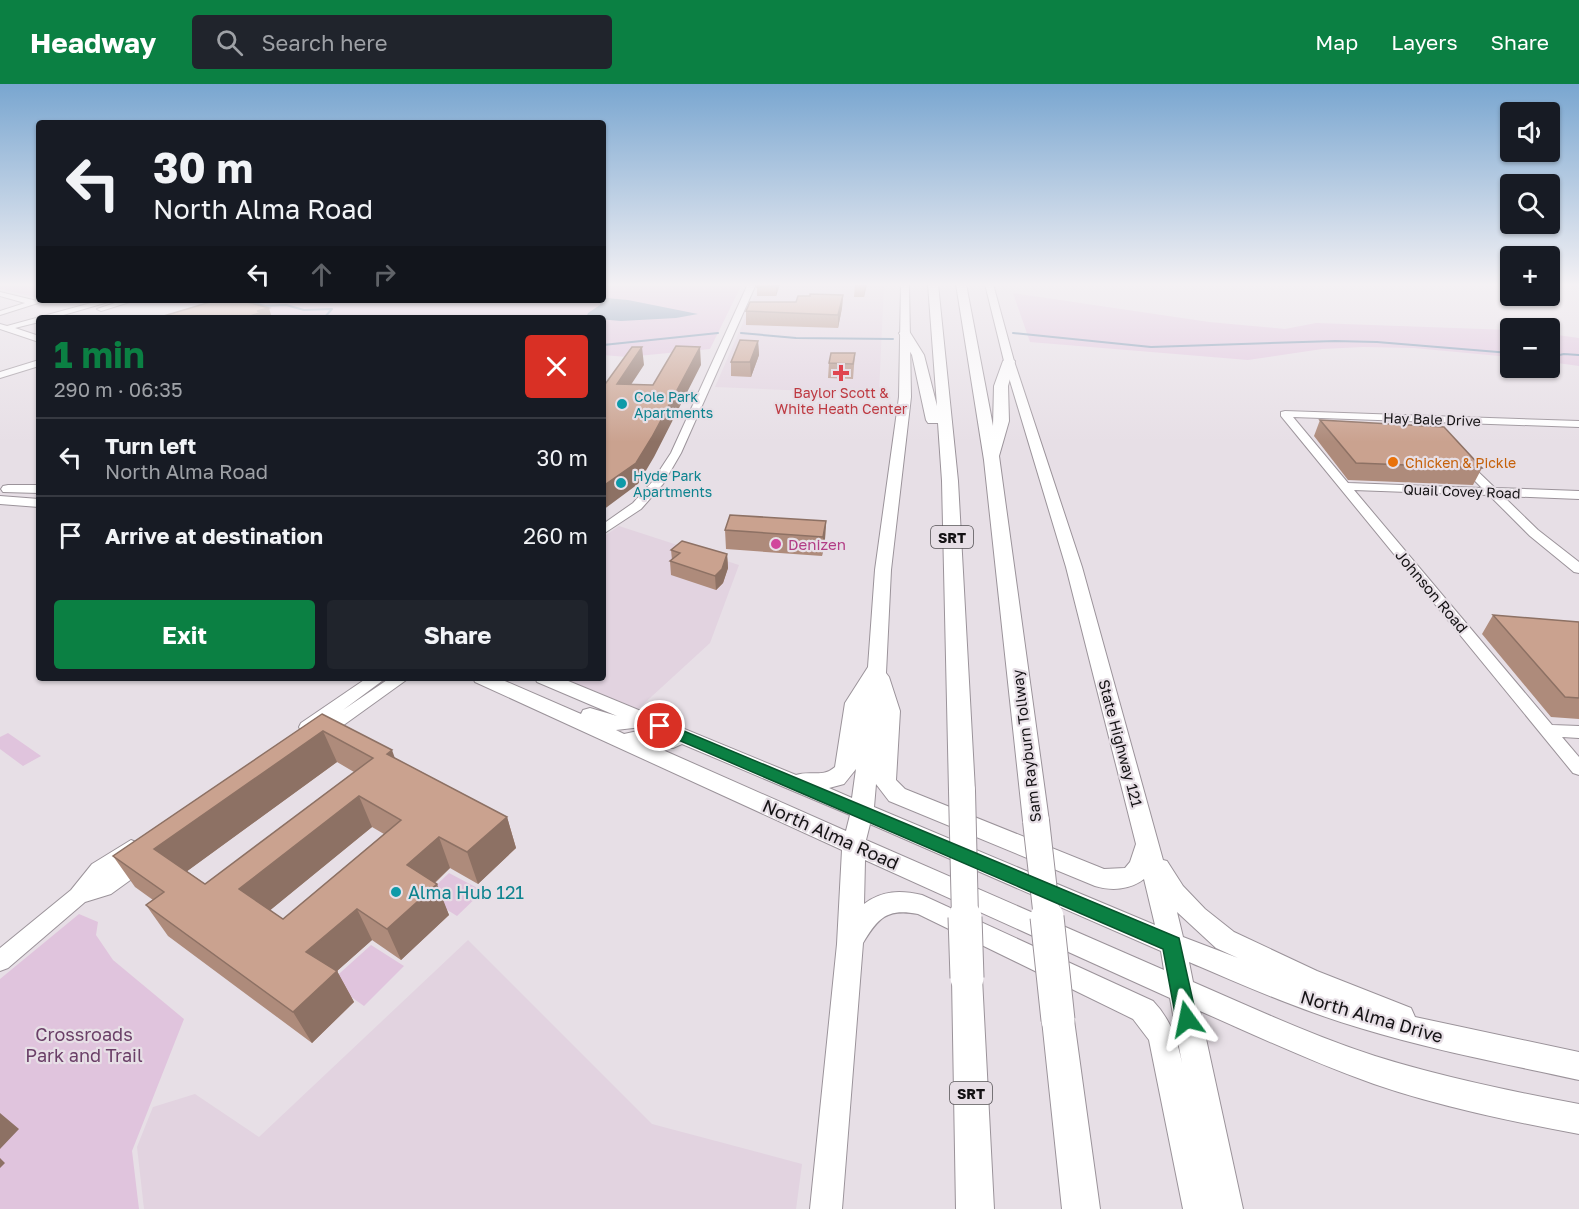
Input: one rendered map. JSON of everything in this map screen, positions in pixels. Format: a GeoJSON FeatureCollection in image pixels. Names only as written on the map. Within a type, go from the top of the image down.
{"type":"FeatureCollection","features":[{"type":"Feature","properties":{"kind":"highway"},"geometry":{"type":"LineString","coordinates":[[907,336],[918,355],[937,442],[950,481]]}},
{"type":"Feature","properties":{"kind":"highway","name":"SRT"},"geometry":{"type":"LineString","coordinates":[[938,336],[950,481],[975,1209]]}},
{"type":"Feature","properties":{"kind":"highway","name":"Sam Rayburn Tollway"},"geometry":{"type":"LineString","coordinates":[[970,336],[992,460],[1081,1209]]}},
{"type":"Feature","properties":{"kind":"highway"},"geometry":{"type":"LineString","coordinates":[[992,460],[1002,422],[1001,386],[1009,361]]}},
{"type":"Feature","properties":{"kind":"main road"},"geometry":{"type":"LineString","coordinates":[[826,1209],[850,944],[854,844],[862,811],[877,667],[883,570],[905,397],[905,336]]}},
{"type":"Feature","properties":{"kind":"main road","name":"State Highway 121"},"geometry":{"type":"LineString","coordinates":[[1003,336],[1074,567],[1147,842],[1172,944],[1227,1209]]}},
{"type":"Feature","properties":{"kind":"main road"},"geometry":{"type":"LineString","coordinates":[[0,489],[36,489]]}},
{"type":"Feature","properties":{"kind":"main road"},"geometry":{"type":"LineString","coordinates":[[0,500],[36,502]]}},
{"type":"Feature","properties":{"kind":"main road"},"geometry":{"type":"LineString","coordinates":[[773,773],[818,783],[830,782],[840,777],[848,768],[855,702],[877,667]]}},
{"type":"Feature","properties":{"kind":"main road"},"geometry":{"type":"LineString","coordinates":[[877,667],[890,711],[885,782],[897,795],[1103,879],[1122,879],[1137,872],[1143,865],[1147,842]]}},
{"type":"Feature","properties":{"kind":"main road","name":"North Alma Road"},"geometry":{"type":"LineString","coordinates":[[489,681],[1180,989]]}},
{"type":"Feature","properties":{"kind":"main road","name":"North Alma Road"},"geometry":{"type":"LineString","coordinates":[[551,681],[712,747],[1172,944]]}},
{"type":"Feature","properties":{"kind":"main road"},"geometry":{"type":"LineString","coordinates":[[528,699],[565,704],[608,722],[624,724],[643,719]]}},
{"type":"Feature","properties":{"kind":"main road"},"geometry":{"type":"LineString","coordinates":[[623,741],[653,735],[702,750],[712,747]]}},
{"type":"Feature","properties":{"kind":"main road"},"geometry":{"type":"LineString","coordinates":[[1147,842],[1174,893],[1196,916],[1226,940],[1308,979],[1458,1040]]}},
{"type":"Feature","properties":{"kind":"main road"},"geometry":{"type":"LineString","coordinates":[[850,944],[866,915],[882,903],[905,900],[933,910],[1143,1010],[1156,1024],[1162,1039],[1199,1209]]}},
{"type":"Feature","properties":{"kind":"main road","name":"North Alma Drive"},"geometry":{"type":"LineString","coordinates":[[1172,944],[1353,1014],[1579,1066]]}},
{"type":"Feature","properties":{"kind":"main road"},"geometry":{"type":"LineString","coordinates":[[1180,989],[1325,1052],[1375,1070],[1484,1101],[1579,1119]]}},
{"type":"Feature","properties":{"kind":"street"},"geometry":{"type":"LineString","coordinates":[[16,336],[36,345]]}},
{"type":"Feature","properties":{"kind":"street"},"geometry":{"type":"LineString","coordinates":[[606,528],[637,506],[662,476],[676,453],[728,336]]}},
{"type":"Feature","properties":{"kind":"street"},"geometry":{"type":"LineString","coordinates":[[0,373],[36,363]]}},
{"type":"Feature","properties":{"kind":"street","name":"Hay Bale Drive"},"geometry":{"type":"LineString","coordinates":[[1286,414],[1579,424]]}},
{"type":"Feature","properties":{"kind":"street","name":"Johnson Road"},"geometry":{"type":"LineString","coordinates":[[1286,414],[1579,769]]}},
{"type":"Feature","properties":{"kind":"street"},"geometry":{"type":"LineString","coordinates":[[1430,419],[1439,432]]}},
{"type":"Feature","properties":{"kind":"street"},"geometry":{"type":"LineString","coordinates":[[1455,453],[1490,492],[1534,533],[1579,570]]}},
{"type":"Feature","properties":{"kind":"street","name":"Quail Covey Road"},"geometry":{"type":"LineString","coordinates":[[1344,486],[1579,495]]}},
{"type":"Feature","properties":{"kind":"street"},"geometry":{"type":"LineString","coordinates":[[374,681],[298,741],[396,681]]}},
{"type":"Feature","properties":{"kind":"street"},"geometry":{"type":"LineString","coordinates":[[1547,730],[1579,732]]}},
{"type":"Feature","properties":{"kind":"street"},"geometry":{"type":"LineString","coordinates":[[0,960],[78,896],[99,870],[149,846]]}},
{"type":"Feature","properties":{"kind":"shaded area"},"geometry":{"type":"Polygon","coordinates":[[[737,336],[882,336],[879,394],[715,387],[737,336]]]}},
{"type":"Feature","properties":{"kind":"shaded area"},"geometry":{"type":"Polygon","coordinates":[[[619,526],[739,565],[710,643],[638,709],[570,681],[606,681],[606,535],[619,526]]]}},
{"type":"Feature","properties":{"kind":"shaded area"},"geometry":{"type":"Polygon","coordinates":[[[468,940],[652,1124],[802,1164],[796,1209],[144,1209],[137,1147],[153,1107],[195,1094],[259,1137],[468,940]]]}},
{"type":"Feature","properties":{"kind":"green space"},"geometry":{"type":"Polygon","coordinates":[[[606,336],[716,336],[710,349],[627,357],[606,355],[606,336]]]}},
{"type":"Feature","properties":{"kind":"green space"},"geometry":{"type":"Polygon","coordinates":[[[1028,336],[1500,336],[1500,356],[1414,348],[1363,347],[1322,349],[1248,360],[1030,342],[1028,336]]]}},
{"type":"Feature","properties":{"kind":"green space"},"geometry":{"type":"Polygon","coordinates":[[[1560,336],[1579,338],[1579,366],[1560,363],[1560,336]]]}},
{"type":"Feature","properties":{"kind":"green space"},"geometry":{"type":"Polygon","coordinates":[[[8,733],[41,756],[23,766],[0,749],[0,737],[8,733]]]}},
{"type":"Feature","properties":{"kind":"green space"},"geometry":{"type":"Polygon","coordinates":[[[449,873],[483,891],[457,916],[425,896],[449,873]]]}},
{"type":"Feature","properties":{"kind":"green space","name":"Crossroads Park and Trail"},"geometry":{"type":"Polygon","coordinates":[[[79,914],[98,922],[96,935],[113,960],[184,1019],[132,1151],[139,1209],[0,1209],[0,979],[79,914]]]}},
{"type":"Feature","properties":{"kind":"green space"},"geometry":{"type":"Polygon","coordinates":[[[371,945],[404,966],[364,1006],[330,982],[371,945]]]}},
{"type":"Feature","properties":{"kind":"building"},"geometry":{"type":"Polygon","coordinates":[[[740,340],[758,341],[750,362],[731,362],[740,340]]]}},
{"type":"Feature","properties":{"kind":"building"},"geometry":{"type":"Polygon","coordinates":[[[676,346],[700,347],[636,463],[606,484],[606,383],[632,347],[642,347],[617,384],[653,385],[676,346]]]}},
{"type":"Feature","properties":{"kind":"building"},"geometry":{"type":"Polygon","coordinates":[[[831,353],[855,353],[853,364],[829,363],[831,353]]]}},
{"type":"Feature","properties":{"kind":"building"},"geometry":{"type":"Polygon","coordinates":[[[1320,420],[1444,427],[1482,468],[1356,463],[1320,420]]]}},
{"type":"Feature","properties":{"kind":"building"},"geometry":{"type":"Polygon","coordinates":[[[730,515],[826,521],[823,537],[725,530],[730,515]]]}},
{"type":"Feature","properties":{"kind":"building"},"geometry":{"type":"Polygon","coordinates":[[[682,541],[727,554],[722,569],[715,576],[670,561],[680,553],[671,550],[682,541]]]}},
{"type":"Feature","properties":{"kind":"building"},"geometry":{"type":"Polygon","coordinates":[[[1493,615],[1579,622],[1579,698],[1565,697],[1493,615]]]}},
{"type":"Feature","properties":{"kind":"building"},"geometry":{"type":"Polygon","coordinates":[[[322,714],[392,750],[387,754],[507,817],[467,852],[439,837],[407,865],[437,884],[387,929],[357,909],[306,952],[337,971],[293,1012],[146,905],[164,892],[113,856],[322,714]],[[323,731],[154,849],[205,884],[373,758],[323,731]],[[359,796],[239,889],[283,919],[401,820],[359,796]]]}},
{"type":"Feature","properties":{"kind":"waterway"},"geometry":{"type":"LineString","coordinates":[[606,345],[684,336]]}},
{"type":"Feature","properties":{"kind":"waterway"},"geometry":{"type":"LineString","coordinates":[[780,336],[893,339]]}},
{"type":"Feature","properties":{"kind":"waterway"},"geometry":{"type":"LineString","coordinates":[[1048,336],[1151,347],[1335,341],[1377,342],[1500,352]]}},
{"type":"Feature","properties":{"kind":"waterway"},"geometry":{"type":"LineString","coordinates":[[1560,355],[1579,355]]}},
{"type":"Feature","properties":{"kind":"place","name":"Baylor Scott & White Heath Center"},"geometry":{"type":"Point","coordinates":[841,373]}},
{"type":"Feature","properties":{"kind":"place","name":"Cole Park Apartments"},"geometry":{"type":"Point","coordinates":[622,404]}},
{"type":"Feature","properties":{"kind":"place","name":"Chicken & Pickle"},"geometry":{"type":"Point","coordinates":[1393,462]}},
{"type":"Feature","properties":{"kind":"place","name":"Hyde Park Apartments"},"geometry":{"type":"Point","coordinates":[621,483]}},
{"type":"Feature","properties":{"kind":"place","name":"Denizen"},"geometry":{"type":"Point","coordinates":[776,544]}},
{"type":"Feature","properties":{"kind":"place","name":"Alma Hub 121"},"geometry":{"type":"Point","coordinates":[396,892]}},
{"type":"Feature","properties":{"kind":"route"},"geometry":{"type":"LineString","coordinates":[[660,726],[1172,944],[1187,1019]]}}]}
